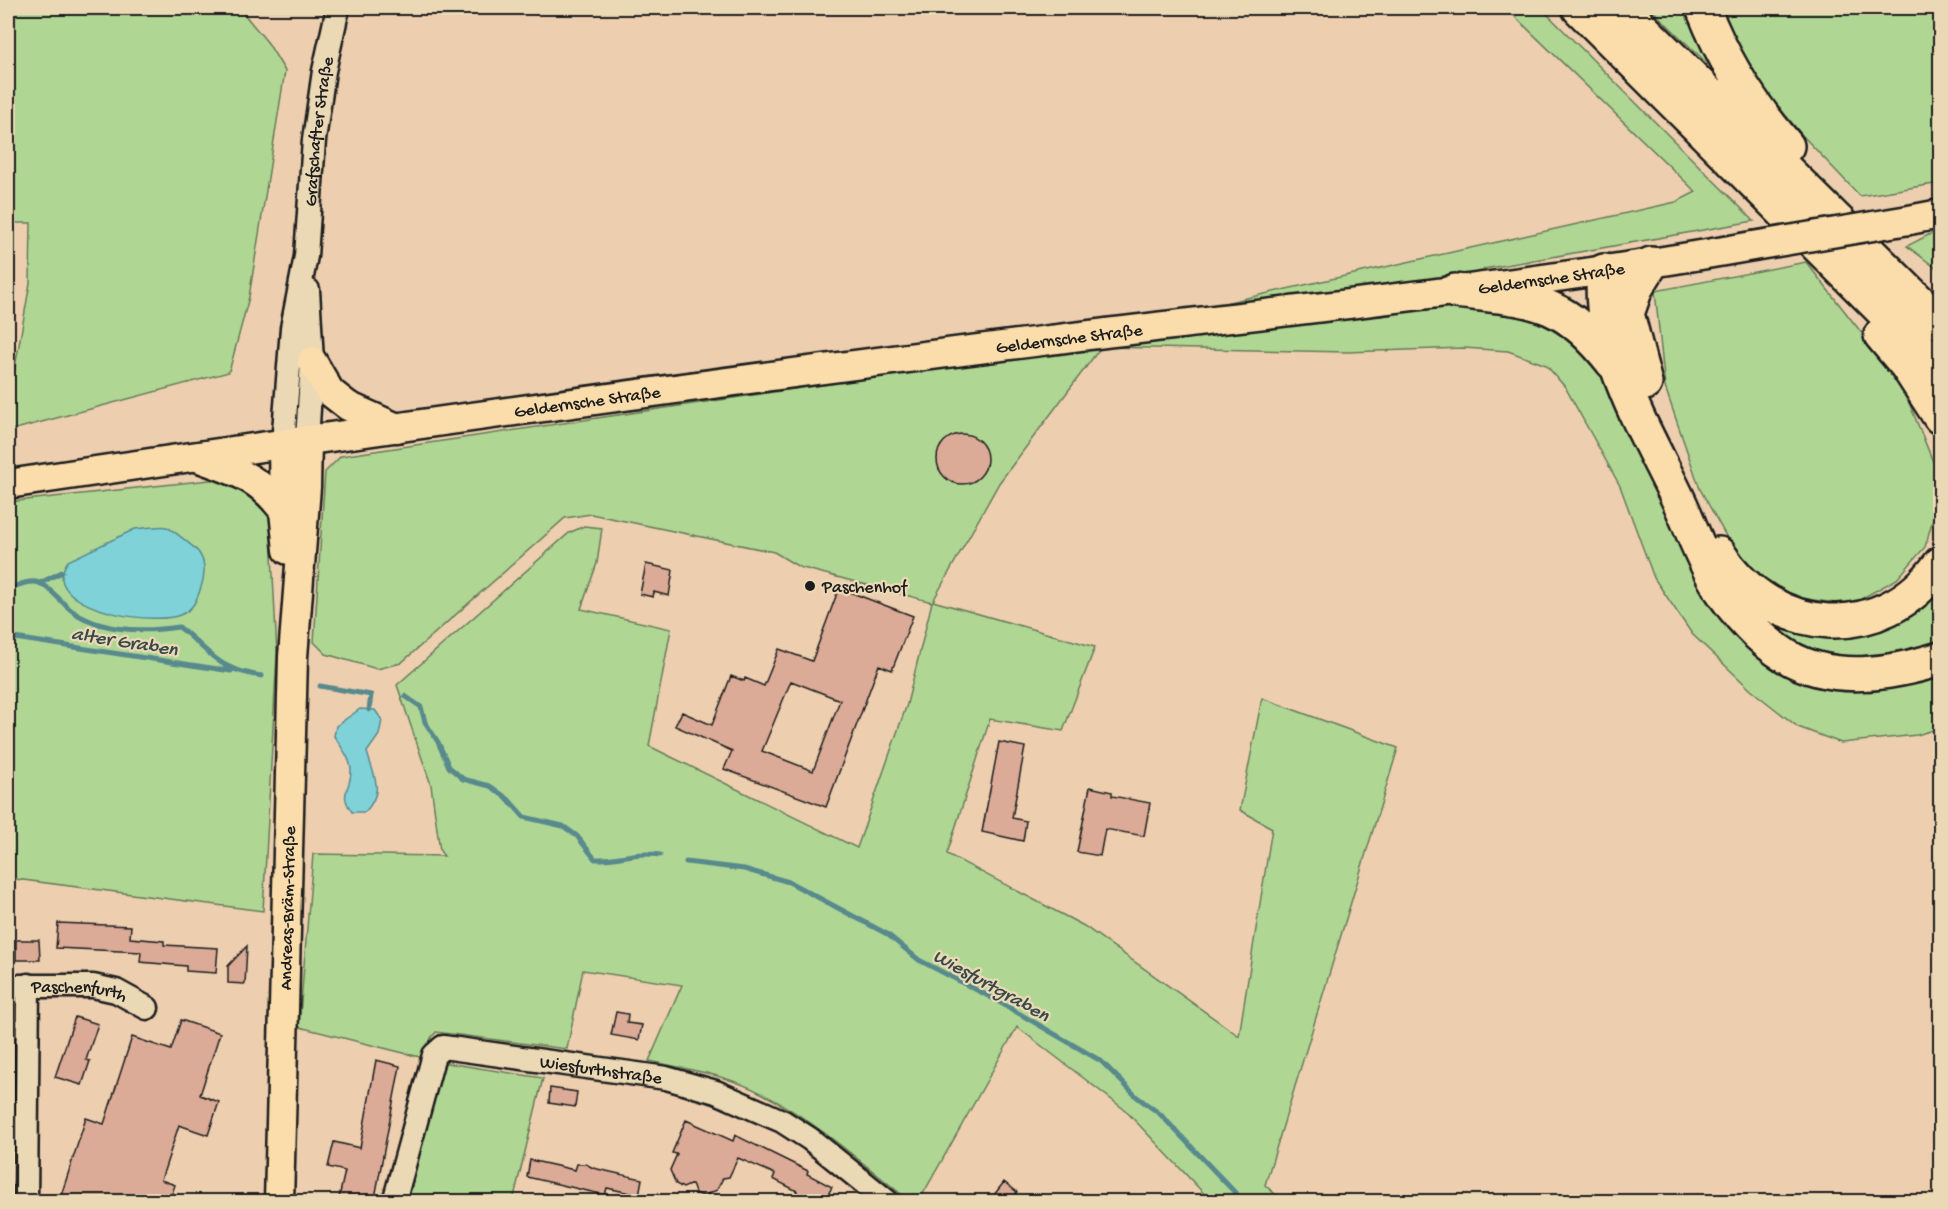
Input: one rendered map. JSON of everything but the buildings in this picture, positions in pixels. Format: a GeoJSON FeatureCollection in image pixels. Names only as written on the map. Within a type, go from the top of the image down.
{"type":"FeatureCollection","features":[{"type":"Feature","properties":{"kind":"highway"},"geometry":{"type":"LineString","coordinates":[[1579,8],[1941,368]]}},
{"type":"Feature","properties":{"kind":"highway"},"geometry":{"type":"LineString","coordinates":[[1622,8],[1941,322]]}},
{"type":"Feature","properties":{"kind":"highway"},"geometry":{"type":"LineString","coordinates":[[1703,8],[1731,69],[1782,140],[1803,164],[1833,215]]}},
{"type":"Feature","properties":{"kind":"highway"},"geometry":{"type":"LineString","coordinates":[[1832,262],[1846,294],[1907,366],[1941,417]]}},
{"type":"Feature","properties":{"kind":"highway"},"geometry":{"type":"LineString","coordinates":[[1628,311],[1636,288],[1651,264]]}},
{"type":"Feature","properties":{"kind":"highway"},"geometry":{"type":"LineString","coordinates":[[1604,271],[1621,290],[1644,380],[1697,513],[1720,556],[1741,580],[1766,602],[1792,615],[1826,623],[1863,619],[1897,605],[1927,583],[1941,564]]}},
{"type":"Feature","properties":{"kind":"highway"},"geometry":{"type":"LineString","coordinates":[[1604,271],[1602,298],[1617,368],[1719,587],[1757,633],[1786,656],[1814,668],[1851,674],[1892,672],[1941,659]]}},
{"type":"Feature","properties":{"kind":"highway"},"geometry":{"type":"LineString","coordinates":[[1455,291],[1535,301],[1566,315],[1599,345],[1617,368]]}},
{"type":"Feature","properties":{"kind":"main road","name":"Geldernsche Straße"},"geometry":{"type":"LineString","coordinates":[[8,484],[295,442],[1039,341],[1604,271],[1941,214]]}},
{"type":"Feature","properties":{"kind":"main road"},"geometry":{"type":"LineString","coordinates":[[312,361],[330,392],[348,406],[397,428]]}},
{"type":"Feature","properties":{"kind":"main road"},"geometry":{"type":"LineString","coordinates":[[294,511],[328,455],[360,433]]}},
{"type":"Feature","properties":{"kind":"main road","name":"Andreas-Bräm-Straße"},"geometry":{"type":"LineString","coordinates":[[279,1202],[282,1011],[296,615],[295,442]]}},
{"type":"Feature","properties":{"kind":"main road","name":"Geldernsche Straße"},"geometry":{"type":"LineString","coordinates":[[195,456],[244,475],[262,485],[294,511]]}},
{"type":"Feature","properties":{"kind":"street","name":"Grafschafter Straße"},"geometry":{"type":"LineString","coordinates":[[295,442],[292,328],[306,256],[314,140],[324,71],[338,8]]}},
{"type":"Feature","properties":{"kind":"street","name":"Grafschafter Straße"},"geometry":{"type":"LineString","coordinates":[[295,442],[312,361],[306,256]]}},
{"type":"Feature","properties":{"kind":"street","name":"Paschenfurth"},"geometry":{"type":"LineString","coordinates":[[18,986],[93,986],[116,991],[147,1008]]}},
{"type":"Feature","properties":{"kind":"street"},"geometry":{"type":"LineString","coordinates":[[18,986],[26,1202]]}},
{"type":"Feature","properties":{"kind":"street","name":"Wiesfurthstraße"},"geometry":{"type":"LineString","coordinates":[[394,1202],[434,1055],[443,1047],[654,1076],[717,1092],[782,1121],[810,1139],[888,1202]]}},
{"type":"Feature","properties":{"kind":"green space"},"geometry":{"type":"Polygon","coordinates":[[[8,8],[239,8],[268,43],[285,71],[249,297],[229,372],[8,431],[8,407],[30,283],[31,223],[8,223],[8,8]]]}},
{"type":"Feature","properties":{"kind":"green space"},"geometry":{"type":"Polygon","coordinates":[[[1506,8],[1541,8],[1754,221],[1484,269],[1478,308],[1547,315],[1608,379],[1769,663],[1816,686],[1867,690],[1940,674],[1940,728],[1917,735],[1841,743],[1798,727],[1751,690],[1692,634],[1654,578],[1620,486],[1565,387],[1546,365],[1508,351],[1464,348],[1347,352],[1101,347],[999,483],[933,601],[1095,647],[1063,731],[990,719],[947,854],[1084,926],[1239,1036],[1272,828],[1240,810],[1262,698],[1398,748],[1265,1185],[1283,1201],[1211,1201],[1125,1110],[1017,1027],[919,1201],[911,1202],[821,1130],[750,1087],[722,1077],[649,1061],[682,985],[583,970],[567,1049],[436,1032],[431,1038],[424,1058],[299,1027],[313,854],[444,856],[440,851],[431,785],[397,685],[569,533],[584,526],[602,528],[597,563],[581,609],[671,629],[649,746],[857,848],[907,704],[932,602],[799,567],[774,552],[591,514],[565,518],[401,663],[377,669],[326,654],[314,642],[325,472],[341,456],[929,369],[1676,202],[1696,192],[1506,8]]]}},
{"type":"Feature","properties":{"kind":"green space"},"geometry":{"type":"Polygon","coordinates":[[[1650,8],[1688,8],[1718,74],[1650,8]]]}},
{"type":"Feature","properties":{"kind":"green space"},"geometry":{"type":"Polygon","coordinates":[[[1720,8],[1940,8],[1940,183],[1860,196],[1802,135],[1732,50],[1720,8]]]}},
{"type":"Feature","properties":{"kind":"green space"},"geometry":{"type":"Polygon","coordinates":[[[1940,229],[1940,271],[1907,246],[1940,229]]]}},
{"type":"Feature","properties":{"kind":"green space"},"geometry":{"type":"Polygon","coordinates":[[[1806,262],[1901,383],[1940,479],[1940,494],[1925,547],[1897,579],[1850,605],[1792,597],[1742,565],[1700,489],[1665,387],[1655,291],[1806,262]]]}},
{"type":"Feature","properties":{"kind":"green space"},"geometry":{"type":"Polygon","coordinates":[[[219,479],[249,491],[270,516],[277,654],[263,911],[8,878],[8,502],[219,479]]]}},
{"type":"Feature","properties":{"kind":"green space"},"geometry":{"type":"Polygon","coordinates":[[[1940,585],[1940,649],[1849,667],[1787,647],[1747,598],[1788,621],[1940,585]]]}},
{"type":"Feature","properties":{"kind":"green space"},"geometry":{"type":"Polygon","coordinates":[[[441,1062],[543,1078],[513,1201],[408,1202],[441,1062]]]}},
{"type":"Feature","properties":{"kind":"water"},"geometry":{"type":"Polygon","coordinates":[[[167,527],[193,547],[203,561],[202,583],[196,600],[188,610],[168,618],[134,617],[98,609],[82,602],[70,593],[62,577],[68,561],[135,529],[167,527]]]}},
{"type":"Feature","properties":{"kind":"water"},"geometry":{"type":"Polygon","coordinates":[[[360,709],[375,710],[382,720],[379,735],[367,752],[375,777],[375,797],[365,812],[352,812],[346,800],[351,766],[334,736],[336,726],[360,709]]]}},
{"type":"Feature","properties":{"kind":"waterway"},"geometry":{"type":"LineString","coordinates":[[40,583],[62,572]]}},
{"type":"Feature","properties":{"kind":"waterway","name":"Wiesfurtgraben"},"geometry":{"type":"LineString","coordinates":[[8,589],[27,582],[39,583],[52,591],[71,610],[83,618],[109,627],[137,630],[179,627],[224,665],[262,676]]}},
{"type":"Feature","properties":{"kind":"waterway","name":"alter Graben"},"geometry":{"type":"LineString","coordinates":[[8,637],[231,671]]}},
{"type":"Feature","properties":{"kind":"waterway","name":"Wiesfurtgraben"},"geometry":{"type":"LineString","coordinates":[[320,686],[371,695],[369,710]]}},
{"type":"Feature","properties":{"kind":"waterway","name":"Wiesfurtgraben"},"geometry":{"type":"LineString","coordinates":[[405,696],[421,707],[425,722],[438,742],[449,767],[463,779],[490,786],[508,799],[524,817],[563,826],[577,836],[595,859],[642,854],[660,855]]}},
{"type":"Feature","properties":{"kind":"waterway","name":"Wiesfurtgraben"},"geometry":{"type":"LineString","coordinates":[[686,862],[744,869],[789,882],[887,934],[919,960],[994,999],[1101,1061],[1137,1097],[1160,1114],[1244,1202]]}},
{"type":"Feature","properties":{"kind":"place","name":"Paschenhof"},"geometry":{"type":"Point","coordinates":[810,586]}}]}
